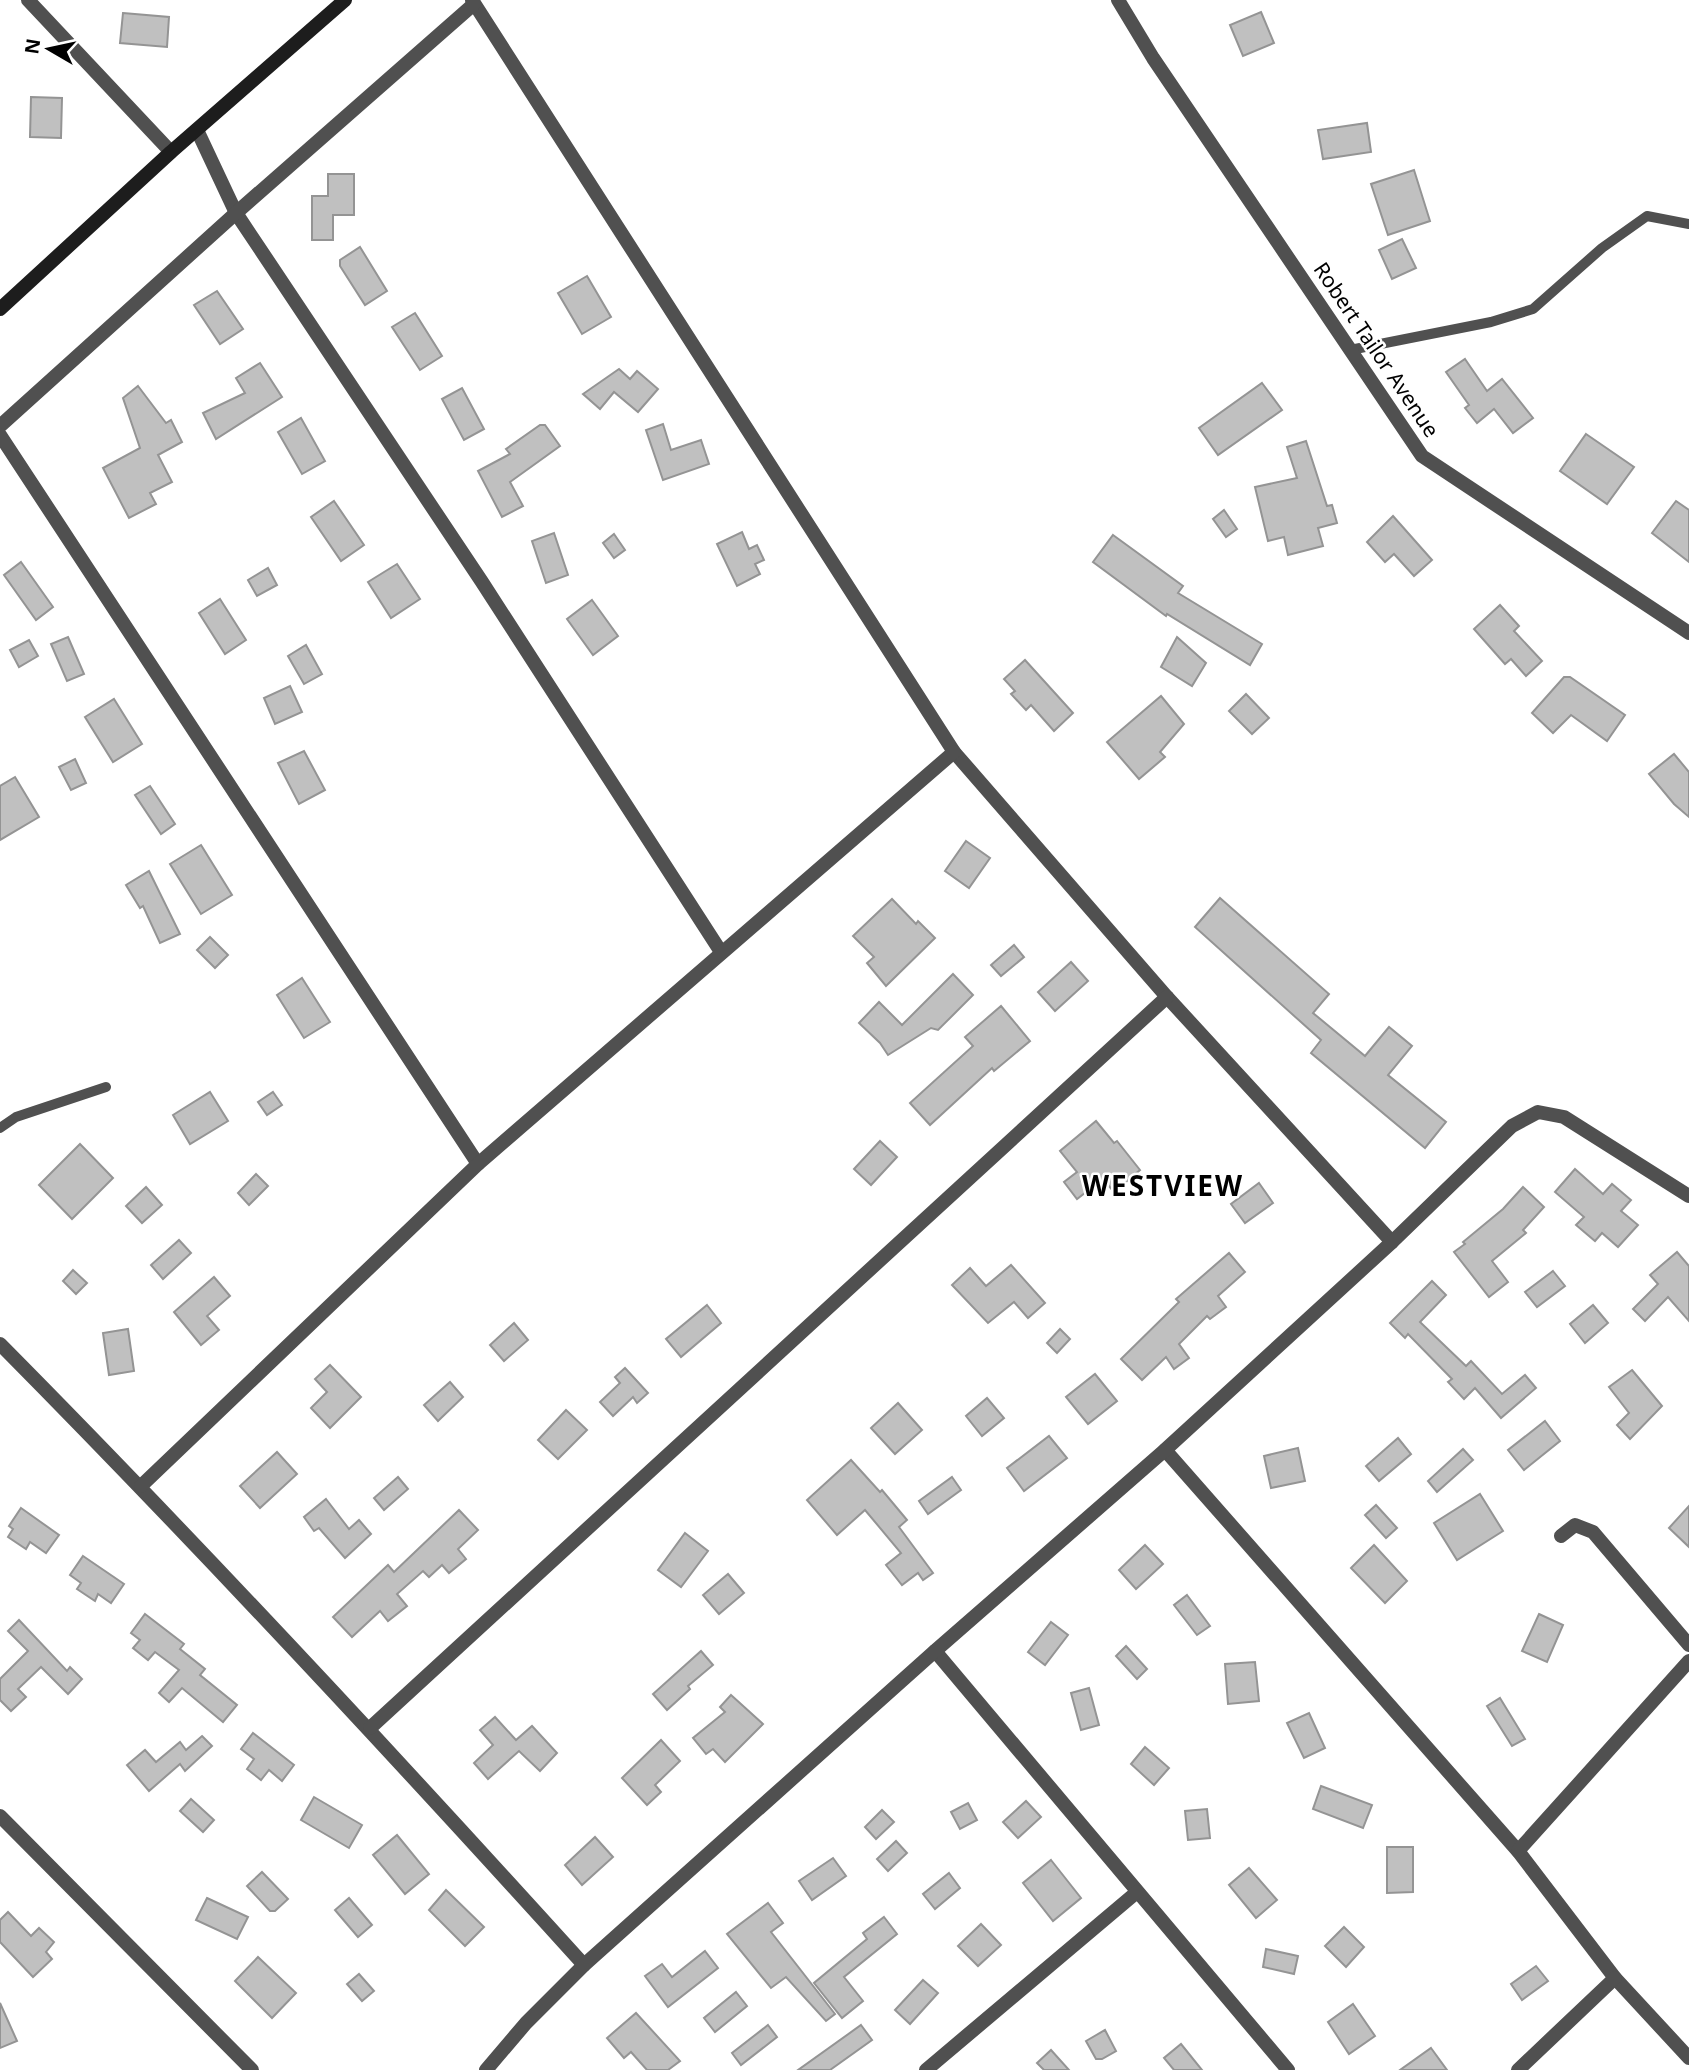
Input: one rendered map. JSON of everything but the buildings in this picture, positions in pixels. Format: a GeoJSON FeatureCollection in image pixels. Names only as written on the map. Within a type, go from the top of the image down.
{"type":"FeatureCollection","features":[{"type":"Feature","properties":{"kind":"main road"},"geometry":{"type":"LineString","coordinates":[[0,309],[171,152],[345,0]]}},
{"type":"Feature","properties":{"kind":"street"},"geometry":{"type":"LineString","coordinates":[[28,0],[171,152]]}},
{"type":"Feature","properties":{"kind":"street","name":"Robert Tailor Avenue"},"geometry":{"type":"LineString","coordinates":[[1118,0],[1153,58],[1422,456],[1689,633]]}},
{"type":"Feature","properties":{"kind":"street"},"geometry":{"type":"LineString","coordinates":[[0,426],[473,2],[954,752],[1167,997],[1392,1242]]}},
{"type":"Feature","properties":{"kind":"street"},"geometry":{"type":"LineString","coordinates":[[197,130],[236,213],[482,582],[721,952]]}},
{"type":"Feature","properties":{"kind":"street"},"geometry":{"type":"LineString","coordinates":[[0,435],[478,1164]]}},
{"type":"Feature","properties":{"kind":"street"},"geometry":{"type":"LineString","coordinates":[[141,1486],[478,1164],[954,752]]}},
{"type":"Feature","properties":{"kind":"street"},"geometry":{"type":"LineString","coordinates":[[370,1728],[1167,997]]}},
{"type":"Feature","properties":{"kind":"street"},"geometry":{"type":"LineString","coordinates":[[486,2070],[526,2023],[584,1965],[934,1651],[1166,1450],[1392,1242],[1512,1126],[1538,1112],[1564,1117],[1689,1196]]}},
{"type":"Feature","properties":{"kind":"street"},"geometry":{"type":"LineString","coordinates":[[0,1344],[141,1486],[370,1728],[584,1965]]}},
{"type":"Feature","properties":{"kind":"street"},"geometry":{"type":"LineString","coordinates":[[1166,1450],[1518,1851],[1615,1978],[1689,2058]]}},
{"type":"Feature","properties":{"kind":"street"},"geometry":{"type":"LineString","coordinates":[[1561,1536],[1575,1525],[1593,1532],[1689,1645]]}},
{"type":"Feature","properties":{"kind":"street"},"geometry":{"type":"LineString","coordinates":[[934,1651],[1288,2070]]}},
{"type":"Feature","properties":{"kind":"street"},"geometry":{"type":"LineString","coordinates":[[1518,1851],[1689,1661]]}},
{"type":"Feature","properties":{"kind":"street"},"geometry":{"type":"LineString","coordinates":[[0,1816],[252,2070]]}},
{"type":"Feature","properties":{"kind":"street"},"geometry":{"type":"LineString","coordinates":[[926,2070],[1137,1892]]}},
{"type":"Feature","properties":{"kind":"street"},"geometry":{"type":"LineString","coordinates":[[1518,2070],[1615,1978]]}},
{"type":"Feature","properties":{"kind":"lane"},"geometry":{"type":"LineString","coordinates":[[1350,350],[1491,322],[1533,309],[1602,248],[1647,216],[1689,224]]}},
{"type":"Feature","properties":{"kind":"lane"},"geometry":{"type":"LineString","coordinates":[[0,1128],[16,1117],[106,1087]]}},
{"type":"Feature","properties":{"kind":"district","name":"WESTVIEW"},"geometry":{"type":"Point","coordinates":[1163,1186]}}]}
